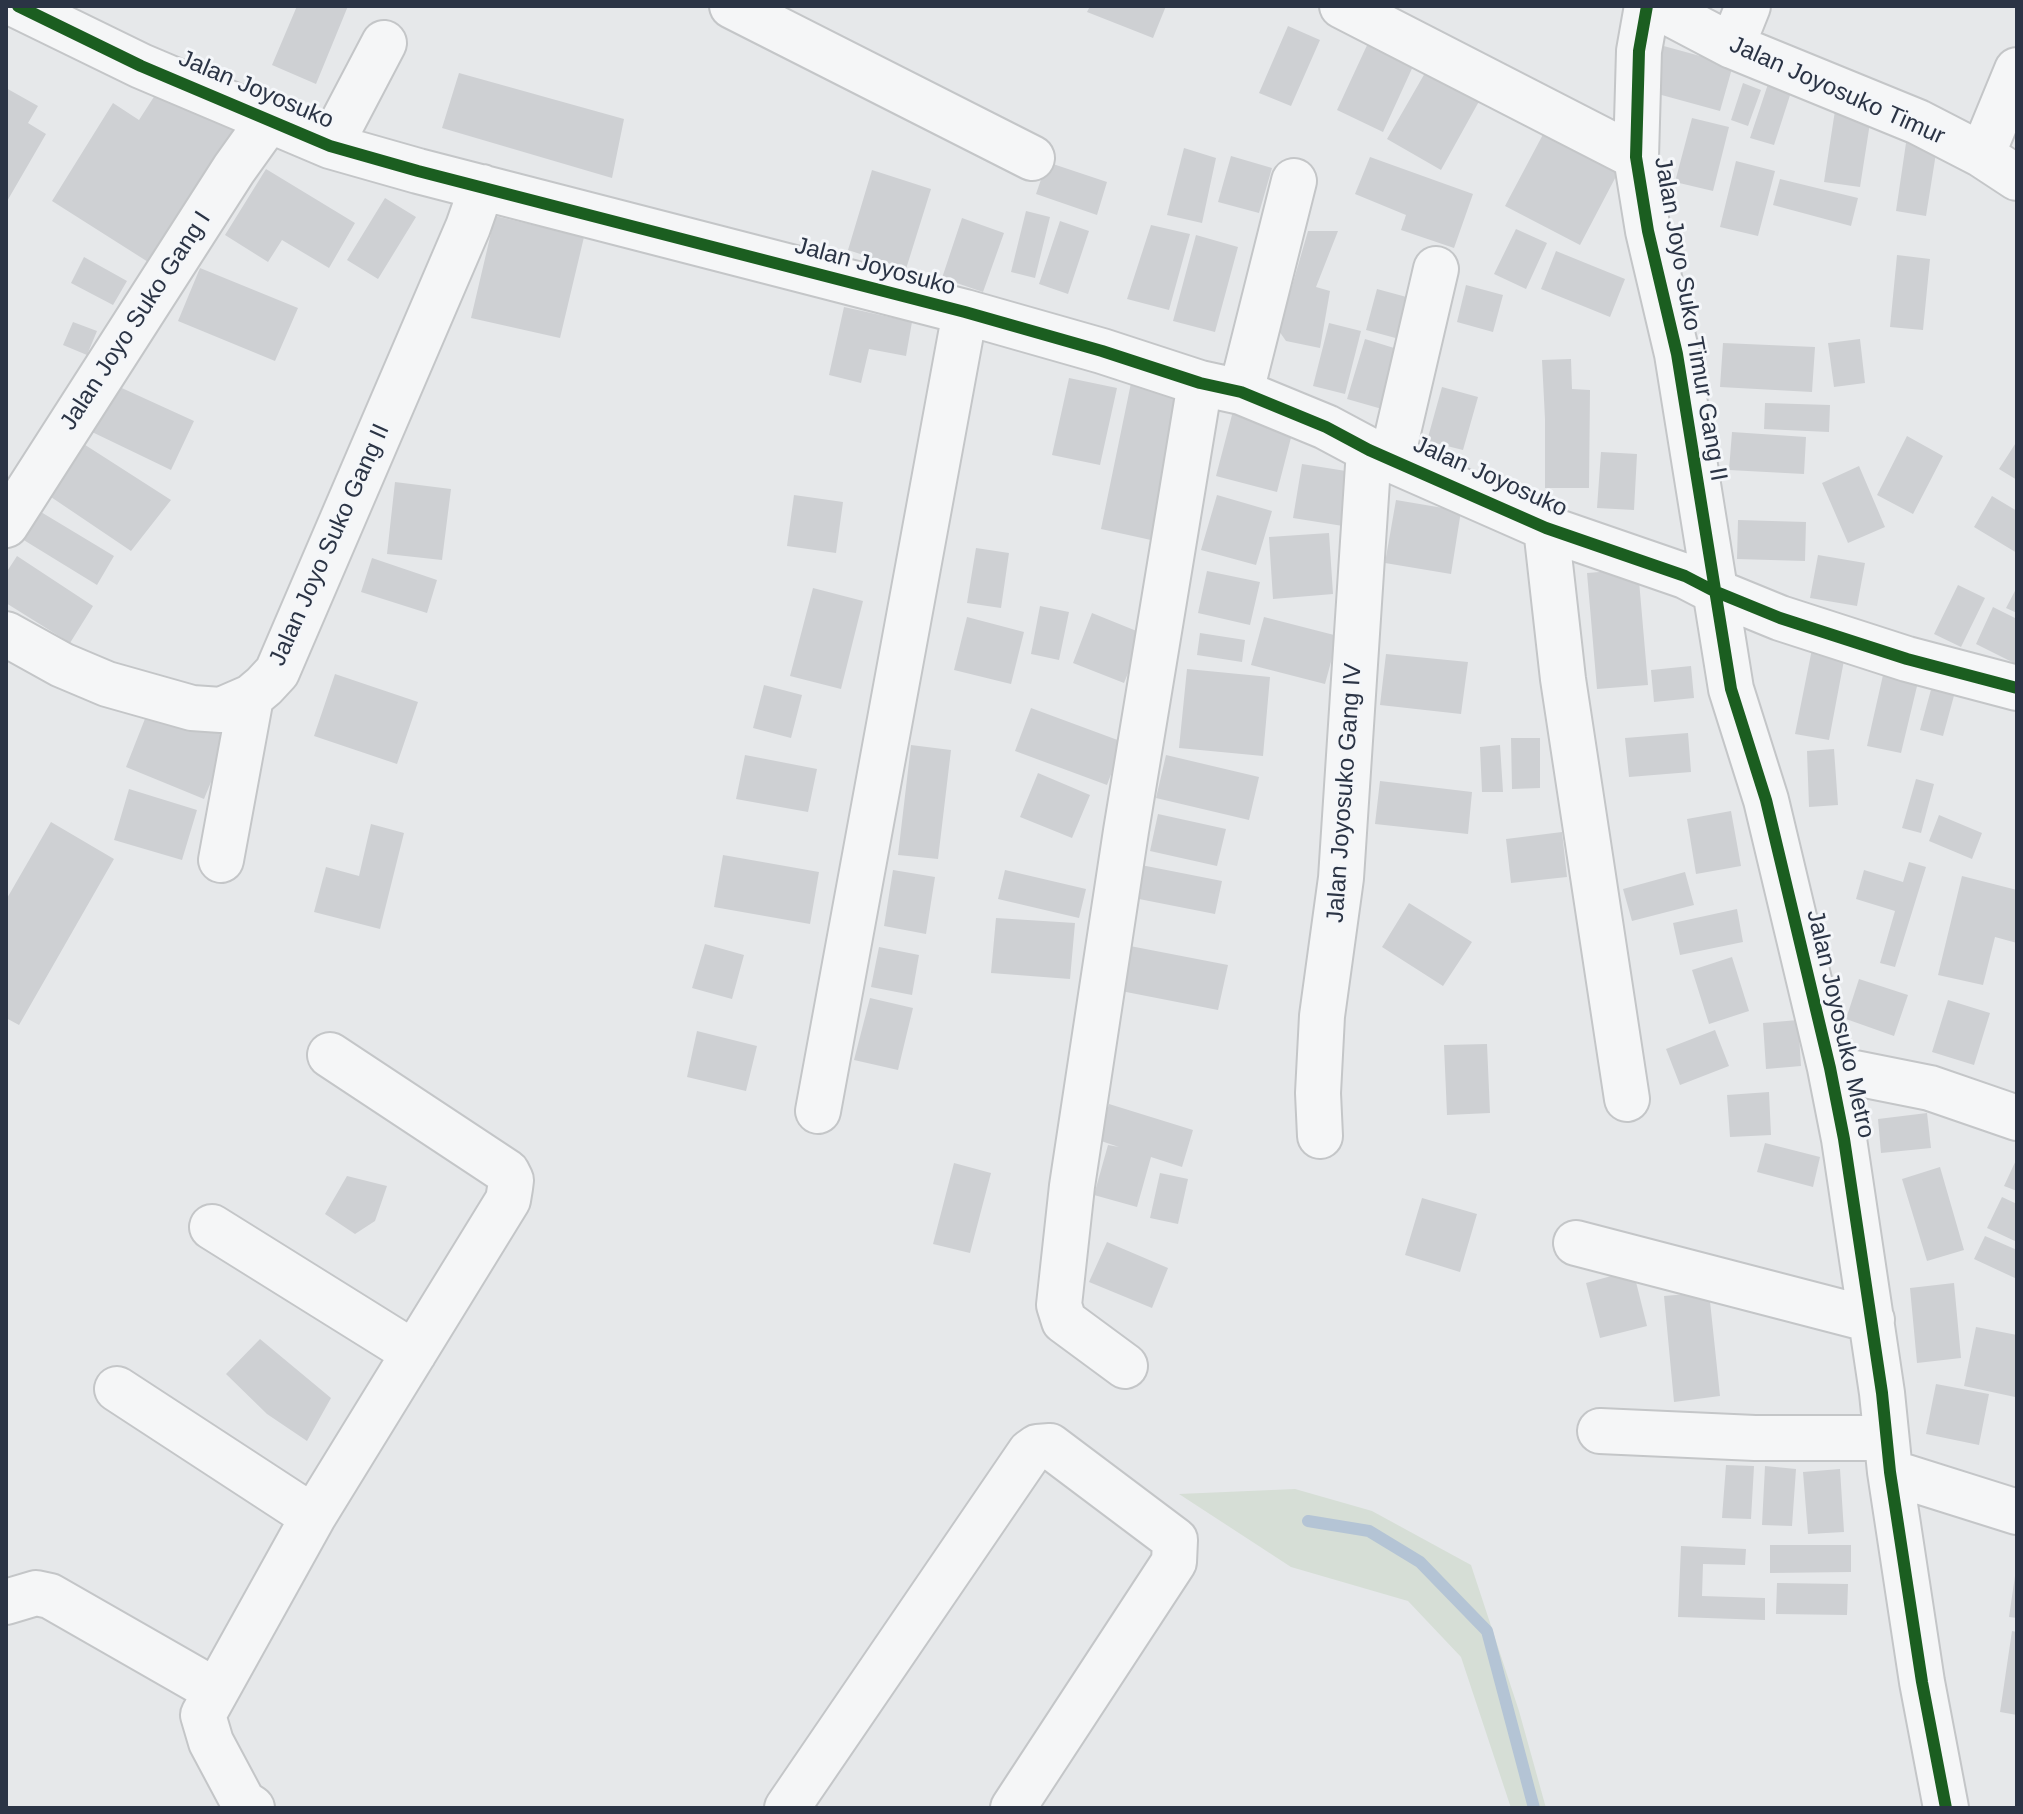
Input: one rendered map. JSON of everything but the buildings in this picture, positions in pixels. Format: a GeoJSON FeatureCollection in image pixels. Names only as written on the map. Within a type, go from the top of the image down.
{"type":"FeatureCollection","features":[{"type":"Feature","properties":{"kind":"street","name":"Jalan Joyosuko"},"geometry":{"type":"LineString","coordinates":[[18,6],[141,66],[330,146],[965,312],[1221,388],[1326,427],[1546,528],[1685,576],[1714,591],[1808,627],[1907,659],[2017,688]]}},
{"type":"Feature","properties":{"kind":"street"},"geometry":{"type":"LineString","coordinates":[[732,6],[1032,158]]}},
{"type":"Feature","properties":{"kind":"street"},"geometry":{"type":"LineString","coordinates":[[1342,6],[1636,157]]}},
{"type":"Feature","properties":{"kind":"street","name":"Jalan Joyo Suko Timur Gang II"},"geometry":{"type":"LineString","coordinates":[[1647,6],[1639,51],[1636,157],[1648,231],[1677,354],[1714,591]]}},
{"type":"Feature","properties":{"kind":"street","name":"Jalan Joyosuko Timur"},"geometry":{"type":"LineString","coordinates":[[1656,6],[1732,46],[1918,122],[2000,167]]}},
{"type":"Feature","properties":{"kind":"street"},"geometry":{"type":"LineString","coordinates":[[1732,46],[1748,6]]}},
{"type":"Feature","properties":{"kind":"street"},"geometry":{"type":"LineString","coordinates":[[330,146],[384,43]]}},
{"type":"Feature","properties":{"kind":"street"},"geometry":{"type":"LineString","coordinates":[[2000,167],[2017,70]]}},
{"type":"Feature","properties":{"kind":"street","name":"Jalan Joyo Suko Gang I"},"geometry":{"type":"LineString","coordinates":[[6,525],[234,169],[269,120]]}},
{"type":"Feature","properties":{"kind":"street"},"geometry":{"type":"LineString","coordinates":[[1125,1366],[1064,1321],[1059,1305],[1072,1186],[1121,862],[1221,388],[1294,181]]}},
{"type":"Feature","properties":{"kind":"street","name":"Jalan Joyo Suko Gang II"},"geometry":{"type":"LineString","coordinates":[[6,634],[62,665],[107,684],[192,708],[221,710],[251,697],[277,672],[468,227],[482,187]]}},
{"type":"Feature","properties":{"kind":"street","name":"Jalan Joyosuko Gang IV"},"geometry":{"type":"LineString","coordinates":[[1320,1136],[1318,1093],[1322,1016],[1341,878],[1381,454],[1436,269]]}},
{"type":"Feature","properties":{"kind":"street"},"geometry":{"type":"LineString","coordinates":[[818,1111],[965,312]]}},
{"type":"Feature","properties":{"kind":"street"},"geometry":{"type":"LineString","coordinates":[[1546,528],[1563,679],[1627,1099]]}},
{"type":"Feature","properties":{"kind":"street","name":"Jalan Joyosuko Metro"},"geometry":{"type":"LineString","coordinates":[[1714,591],[1731,689],[1766,800],[1844,1139],[1922,1682],[1946,1808]]}},
{"type":"Feature","properties":{"kind":"street"},"geometry":{"type":"LineString","coordinates":[[221,860],[251,697]]}},
{"type":"Feature","properties":{"kind":"street"},"geometry":{"type":"LineString","coordinates":[[245,1806],[211,1742],[203,1715],[313,1517],[508,1200],[511,1180],[507,1172],[330,1055]]}},
{"type":"Feature","properties":{"kind":"street"},"geometry":{"type":"LineString","coordinates":[[1830,1068],[1930,1088],[2017,1118]]}},
{"type":"Feature","properties":{"kind":"street"},"geometry":{"type":"LineString","coordinates":[[212,1227],[414,1353]]}},
{"type":"Feature","properties":{"kind":"street"},"geometry":{"type":"LineString","coordinates":[[1576,1243],[1872,1320]]}},
{"type":"Feature","properties":{"kind":"street"},"geometry":{"type":"LineString","coordinates":[[117,1389],[313,1517]]}},
{"type":"Feature","properties":{"kind":"street"},"geometry":{"type":"LineString","coordinates":[[1600,1431],[1755,1438],[1888,1455],[2017,1512]]}},
{"type":"Feature","properties":{"kind":"street"},"geometry":{"type":"LineString","coordinates":[[787,1808],[1030,1452],[1037,1447],[1050,1446],[1175,1540],[1174,1562],[1013,1808]]}},
{"type":"Feature","properties":{"kind":"street"},"geometry":{"type":"LineString","coordinates":[[6,1602],[36,1593],[50,1596],[216,1691]]}},
{"type":"Feature","properties":{"kind":"shaded area"},"geometry":{"type":"Polygon","coordinates":[[[1295,1489],[1372,1511],[1471,1565],[1519,1711],[1546,1808],[1511,1808],[1461,1657],[1408,1601],[1291,1567],[1179,1494],[1295,1489]]]}},
{"type":"Feature","properties":{"kind":"waterway"},"geometry":{"type":"LineString","coordinates":[[1308,1521],[1369,1531],[1420,1562],[1487,1631],[1534,1808]]}},
{"type":"Feature","properties":{"kind":"cycle path"},"geometry":{"type":"LineString","coordinates":[[18,6],[141,66],[330,146],[965,312],[1200,383],[1241,392],[1326,427],[1369,450],[1546,528],[1685,576],[1780,618],[1907,659],[2017,688]]}},
{"type":"Feature","properties":{"kind":"cycle path"},"geometry":{"type":"LineString","coordinates":[[1647,6],[1639,51],[1636,157],[1648,231],[1677,354],[1731,689],[1766,800],[1844,1139],[1922,1682],[1946,1808]]}}]}
